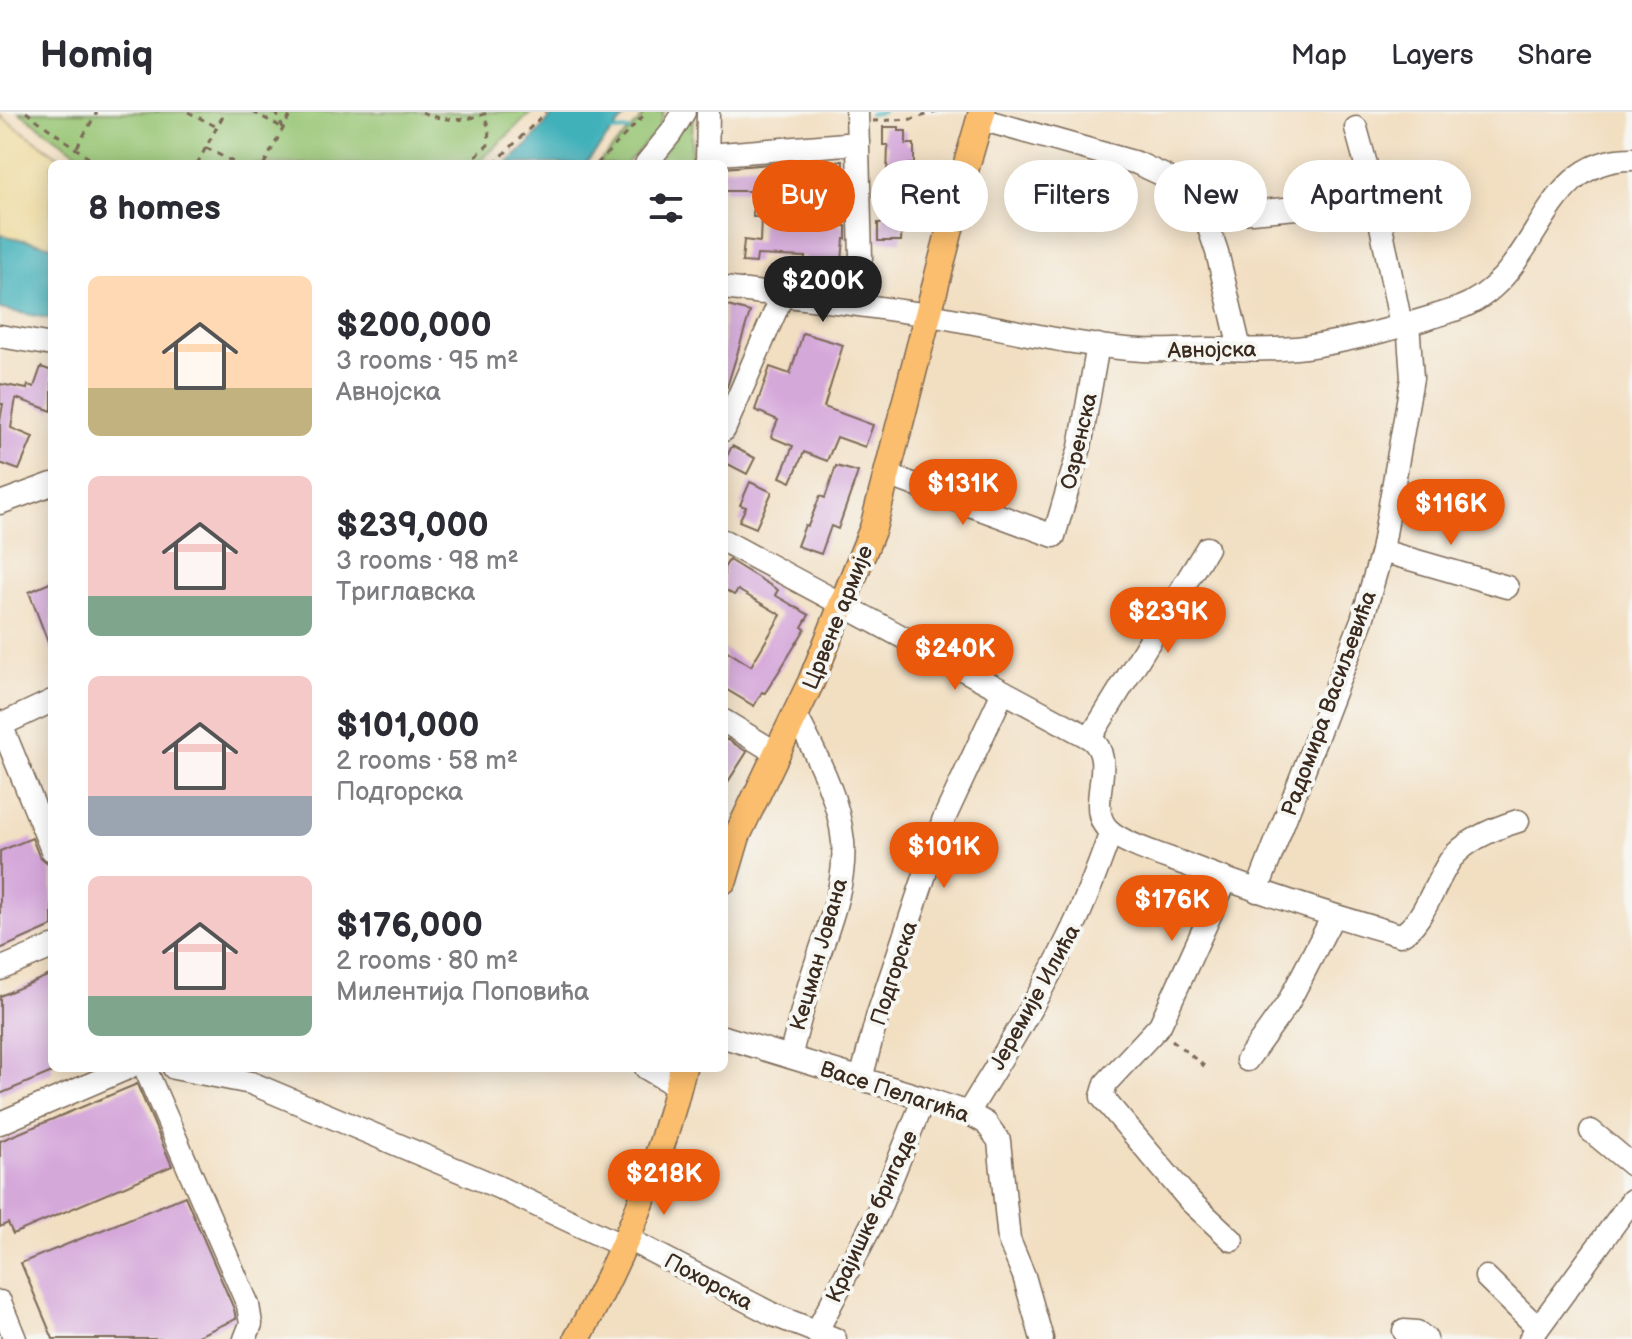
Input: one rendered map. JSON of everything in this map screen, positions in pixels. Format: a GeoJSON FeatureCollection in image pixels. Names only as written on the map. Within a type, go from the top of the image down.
{"type":"FeatureCollection","features":[{"type":"Feature","properties":{"kind":"main road","name":"Црвене армије"},"geometry":{"type":"LineString","coordinates":[[728,866],[737,836],[796,715],[844,605],[873,528],[981,116]]}},
{"type":"Feature","properties":{"kind":"main road"},"geometry":{"type":"LineString","coordinates":[[577,1339],[626,1243],[658,1158],[680,1077]]}},
{"type":"Feature","properties":{"kind":"street"},"geometry":{"type":"LineString","coordinates":[[649,160],[684,112]]}},
{"type":"Feature","properties":{"kind":"street"},"geometry":{"type":"LineString","coordinates":[[708,112],[708,159],[858,126],[861,258]]}},
{"type":"Feature","properties":{"kind":"street"},"geometry":{"type":"LineString","coordinates":[[981,116],[1154,171]]}},
{"type":"Feature","properties":{"kind":"street","name":"Радомира Васиљевића"},"geometry":{"type":"LineString","coordinates":[[1356,128],[1365,160]]}},
{"type":"Feature","properties":{"kind":"street","name":"Авнојска"},"geometry":{"type":"LineString","coordinates":[[728,289],[928,315],[1098,345],[1144,350],[1303,347],[1364,337],[1461,308],[1499,285],[1566,186],[1597,164],[1613,158],[1632,159]]}},
{"type":"Feature","properties":{"kind":"street"},"geometry":{"type":"LineString","coordinates":[[1210,232],[1240,349]]}},
{"type":"Feature","properties":{"kind":"street","name":"Радомира Васиљевића"},"geometry":{"type":"LineString","coordinates":[[1257,891],[1362,620],[1382,551],[1412,378],[1405,324],[1383,232]]}},
{"type":"Feature","properties":{"kind":"street"},"geometry":{"type":"LineString","coordinates":[[728,421],[782,296]]}},
{"type":"Feature","properties":{"kind":"street"},"geometry":{"type":"LineString","coordinates":[[0,336],[48,344]]}},
{"type":"Feature","properties":{"kind":"street","name":"Озренска"},"geometry":{"type":"LineString","coordinates":[[888,475],[1054,536],[1080,447],[1098,345]]}},
{"type":"Feature","properties":{"kind":"street"},"geometry":{"type":"LineString","coordinates":[[0,503],[48,485]]}},
{"type":"Feature","properties":{"kind":"street"},"geometry":{"type":"LineString","coordinates":[[728,543],[1090,738],[1100,749],[1104,760],[1100,812],[1111,832],[1151,851],[1257,891],[1400,935],[1411,928],[1446,867],[1460,850],[1494,830],[1518,821]]}},
{"type":"Feature","properties":{"kind":"street"},"geometry":{"type":"LineString","coordinates":[[1090,738],[1207,548]]}},
{"type":"Feature","properties":{"kind":"street"},"geometry":{"type":"LineString","coordinates":[[1382,551],[1507,587]]}},
{"type":"Feature","properties":{"kind":"street","name":"Подгорска"},"geometry":{"type":"LineString","coordinates":[[861,1079],[878,1014],[943,821],[1003,692]]}},
{"type":"Feature","properties":{"kind":"street"},"geometry":{"type":"LineString","coordinates":[[48,703],[1,724],[48,840]]}},
{"type":"Feature","properties":{"kind":"street","name":"Кецман Јована"},"geometry":{"type":"LineString","coordinates":[[790,1057],[838,892],[844,860],[836,805],[796,715]]}},
{"type":"Feature","properties":{"kind":"street"},"geometry":{"type":"LineString","coordinates":[[728,723],[778,754]]}},
{"type":"Feature","properties":{"kind":"street","name":"Јеремије Илића"},"geometry":{"type":"LineString","coordinates":[[968,1113],[1069,937],[1111,832]]}},
{"type":"Feature","properties":{"kind":"street"},"geometry":{"type":"LineString","coordinates":[[1226,880],[1160,1025],[1106,1083],[1102,1097],[1190,1201],[1232,1240]]}},
{"type":"Feature","properties":{"kind":"street"},"geometry":{"type":"LineString","coordinates":[[1247,1060],[1288,1003],[1333,916]]}},
{"type":"Feature","properties":{"kind":"street"},"geometry":{"type":"LineString","coordinates":[[0,969],[48,949]]}},
{"type":"Feature","properties":{"kind":"street","name":"Васе Пелагића"},"geometry":{"type":"LineString","coordinates":[[728,1038],[924,1098],[968,1113],[986,1123],[999,1141],[1009,1240],[1024,1276],[1042,1339]]}},
{"type":"Feature","properties":{"kind":"street"},"geometry":{"type":"LineString","coordinates":[[0,1123],[119,1072]]}},
{"type":"Feature","properties":{"kind":"street"},"geometry":{"type":"LineString","coordinates":[[147,1072],[248,1305],[251,1324],[245,1339]]}},
{"type":"Feature","properties":{"kind":"street","name":"Похорска"},"geometry":{"type":"LineString","coordinates":[[195,1072],[251,1083],[626,1243],[774,1315],[825,1336]]}},
{"type":"Feature","properties":{"kind":"street","name":"Крајишке бригаде"},"geometry":{"type":"LineString","coordinates":[[825,1336],[924,1098]]}},
{"type":"Feature","properties":{"kind":"street"},"geometry":{"type":"LineString","coordinates":[[1591,1131],[1632,1165]]}},
{"type":"Feature","properties":{"kind":"street"},"geometry":{"type":"LineString","coordinates":[[1486,1277],[1534,1334],[1632,1200]]}},
{"type":"Feature","properties":{"kind":"street"},"geometry":{"type":"LineString","coordinates":[[0,1302],[15,1339]]}},
{"type":"Feature","properties":{"kind":"street"},"geometry":{"type":"LineString","coordinates":[[1404,1331],[1417,1332],[1426,1339]]}},
{"type":"Feature","properties":{"kind":"path"},"geometry":{"type":"LineString","coordinates":[[26,112],[92,160]]}},
{"type":"Feature","properties":{"kind":"path"},"geometry":{"type":"LineString","coordinates":[[77,148],[97,112]]}},
{"type":"Feature","properties":{"kind":"path"},"geometry":{"type":"LineString","coordinates":[[188,112],[217,127]]}},
{"type":"Feature","properties":{"kind":"path"},"geometry":{"type":"LineString","coordinates":[[199,160],[225,112]]}},
{"type":"Feature","properties":{"kind":"path"},"geometry":{"type":"LineString","coordinates":[[253,112],[283,128]]}},
{"type":"Feature","properties":{"kind":"path"},"geometry":{"type":"LineString","coordinates":[[276,112],[283,128]]}},
{"type":"Feature","properties":{"kind":"path"},"geometry":{"type":"LineString","coordinates":[[266,160],[292,112]]}},
{"type":"Feature","properties":{"kind":"path"},"geometry":{"type":"LineString","coordinates":[[422,112],[458,120],[486,113],[488,145],[471,160]]}},
{"type":"Feature","properties":{"kind":"path"},"geometry":{"type":"LineString","coordinates":[[498,160],[546,112]]}},
{"type":"Feature","properties":{"kind":"path"},"geometry":{"type":"LineString","coordinates":[[601,160],[644,112]]}},
{"type":"Feature","properties":{"kind":"path"},"geometry":{"type":"LineString","coordinates":[[858,126],[912,119],[937,112]]}},
{"type":"Feature","properties":{"kind":"path"},"geometry":{"type":"LineString","coordinates":[[206,148],[229,160]]}},
{"type":"Feature","properties":{"kind":"path"},"geometry":{"type":"LineString","coordinates":[[1160,1025],[1166,1035],[1209,1070]]}},
{"type":"Feature","properties":{"kind":"green space"},"geometry":{"type":"Polygon","coordinates":[[[19,112],[532,112],[481,160],[87,160],[19,112]]]}},
{"type":"Feature","properties":{"kind":"green space"},"geometry":{"type":"Polygon","coordinates":[[[644,112],[664,112],[658,130],[630,160],[601,160],[643,117],[644,112]]]}},
{"type":"Feature","properties":{"kind":"green space"},"geometry":{"type":"Polygon","coordinates":[[[693,112],[691,160],[658,160],[693,112]]]}},
{"type":"Feature","properties":{"kind":"sand"},"geometry":{"type":"Polygon","coordinates":[[[0,116],[64,160],[48,160],[48,245],[0,235],[0,116]]]}},
{"type":"Feature","properties":{"kind":"water"},"geometry":{"type":"Polygon","coordinates":[[[555,112],[629,112],[588,160],[511,160],[528,145],[555,112]]]}},
{"type":"Feature","properties":{"kind":"water"},"geometry":{"type":"Polygon","coordinates":[[[0,235],[48,245],[48,318],[0,309],[0,235]]]}},
{"type":"Feature","properties":{"kind":"building"},"geometry":{"type":"Polygon","coordinates":[[[883,127],[899,127],[899,131],[906,131],[906,144],[914,144],[914,160],[888,160],[888,145],[883,145],[883,127]]]}},
{"type":"Feature","properties":{"kind":"building"},"geometry":{"type":"Polygon","coordinates":[[[752,166],[752,191],[728,191],[728,168],[752,166]]]}},
{"type":"Feature","properties":{"kind":"building"},"geometry":{"type":"Polygon","coordinates":[[[760,232],[846,232],[842,261],[830,260],[828,283],[802,280],[805,257],[757,255],[756,263],[742,262],[744,240],[760,242],[760,232]]]}},
{"type":"Feature","properties":{"kind":"building"},"geometry":{"type":"Polygon","coordinates":[[[878,232],[902,232],[901,241],[878,241],[878,232]]]}},
{"type":"Feature","properties":{"kind":"building"},"geometry":{"type":"Polygon","coordinates":[[[728,306],[750,312],[728,384],[728,306]]]}},
{"type":"Feature","properties":{"kind":"building"},"geometry":{"type":"Polygon","coordinates":[[[803,333],[843,345],[824,407],[873,425],[865,447],[837,437],[827,461],[804,452],[791,482],[780,477],[793,446],[771,437],[778,420],[755,410],[770,367],[790,374],[803,333]]]}},
{"type":"Feature","properties":{"kind":"building"},"geometry":{"type":"Polygon","coordinates":[[[41,367],[48,370],[48,410],[16,398],[11,428],[33,437],[19,470],[0,463],[3,404],[0,404],[0,384],[27,389],[28,385],[34,387],[41,367]]]}},
{"type":"Feature","properties":{"kind":"building"},"geometry":{"type":"Polygon","coordinates":[[[732,446],[755,458],[747,474],[728,464],[732,446]]]}},
{"type":"Feature","properties":{"kind":"building"},"geometry":{"type":"Polygon","coordinates":[[[836,466],[858,472],[838,529],[831,526],[821,554],[797,546],[820,496],[825,498],[836,466]]]}},
{"type":"Feature","properties":{"kind":"building"},"geometry":{"type":"Polygon","coordinates":[[[750,482],[772,492],[756,528],[739,521],[746,507],[740,505],[750,482]]]}},
{"type":"Feature","properties":{"kind":"building"},"geometry":{"type":"Polygon","coordinates":[[[728,562],[778,590],[775,595],[809,615],[802,627],[805,629],[754,706],[728,690],[728,652],[751,666],[781,615],[738,590],[734,595],[728,591],[728,562]]]}},
{"type":"Feature","properties":{"kind":"building"},"geometry":{"type":"Polygon","coordinates":[[[48,584],[48,642],[29,592],[48,584]]]}},
{"type":"Feature","properties":{"kind":"building"},"geometry":{"type":"Polygon","coordinates":[[[728,740],[747,752],[728,782],[728,740]]]}},
{"type":"Feature","properties":{"kind":"building"},"geometry":{"type":"Polygon","coordinates":[[[32,838],[39,856],[48,863],[48,928],[0,949],[0,851],[32,838]]]}},
{"type":"Feature","properties":{"kind":"building"},"geometry":{"type":"Polygon","coordinates":[[[48,976],[48,1072],[52,1072],[0,1094],[0,996],[48,976]]]}},
{"type":"Feature","properties":{"kind":"building"},"geometry":{"type":"Polygon","coordinates":[[[137,1084],[172,1166],[13,1234],[8,1223],[0,1227],[0,1141],[137,1084]]]}},
{"type":"Feature","properties":{"kind":"building"},"geometry":{"type":"Polygon","coordinates":[[[185,1196],[236,1319],[191,1339],[53,1339],[21,1263],[185,1196]]]}},
{"type":"Feature","properties":{"kind":"waterway"},"geometry":{"type":"LineString","coordinates":[[870,114],[883,112]]}},
{"type":"Feature","properties":{"kind":"waterway"},"geometry":{"type":"LineString","coordinates":[[611,131],[629,130]]}}]}
